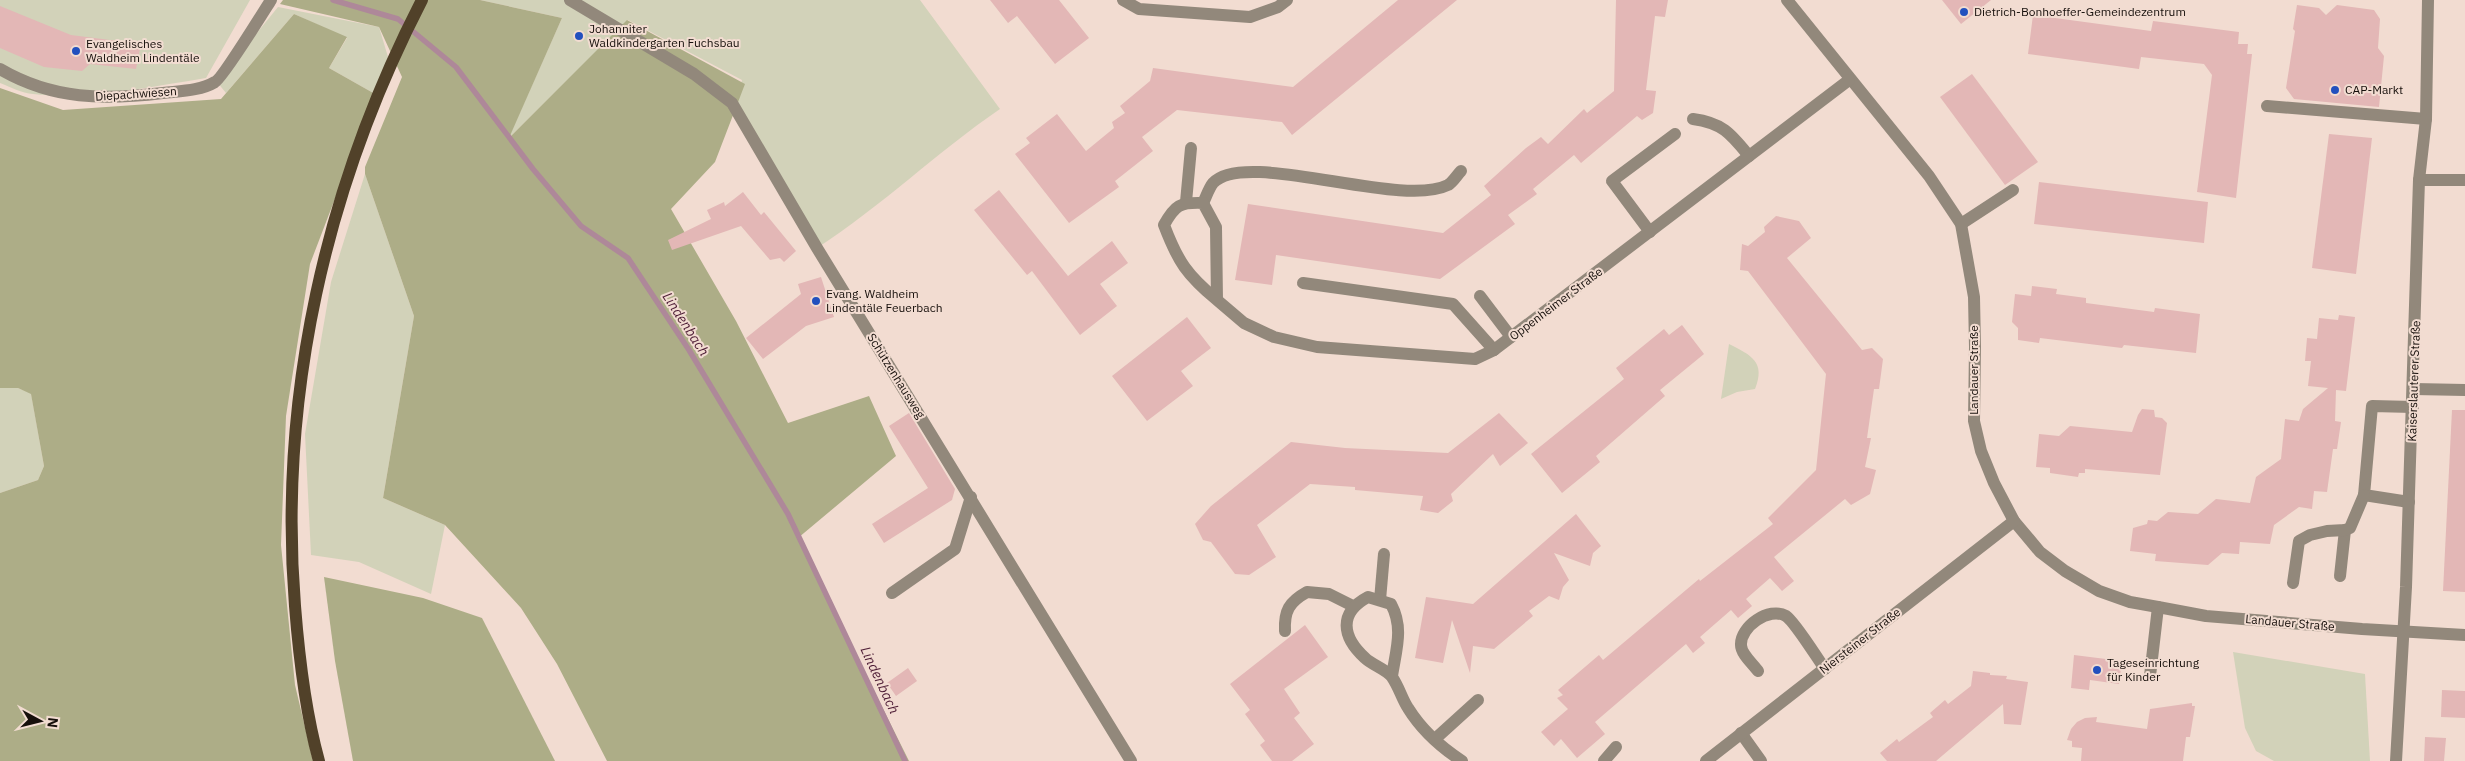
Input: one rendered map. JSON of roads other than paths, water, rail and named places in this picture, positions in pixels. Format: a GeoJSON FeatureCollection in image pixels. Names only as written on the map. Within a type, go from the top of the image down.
{"type":"FeatureCollection","features":[{"type":"Feature","properties":{"kind":"main road"},"geometry":{"type":"LineString","coordinates":[[320,761],[298,643],[291,543],[292,468],[299,393],[314,297],[328,240],[350,170],[393,61],[422,0]]}},
{"type":"Feature","properties":{"kind":"street","name":"Diepachwiesen"},"geometry":{"type":"LineString","coordinates":[[0,69],[17,79],[54,92],[96,98],[192,90],[217,82],[271,0]]}},
{"type":"Feature","properties":{"kind":"street","name":"Schützenhausweg"},"geometry":{"type":"LineString","coordinates":[[570,0],[694,74],[732,103],[1130,761]]}},
{"type":"Feature","properties":{"kind":"street"},"geometry":{"type":"LineString","coordinates":[[1123,0],[1139,9],[1250,17],[1278,7],[1287,0]]}},
{"type":"Feature","properties":{"kind":"street","name":"Landauer Straße"},"geometry":{"type":"LineString","coordinates":[[1787,0],[1849,80],[1929,176],[1961,224],[1974,296],[1976,348],[1974,421],[1981,451],[1994,484],[2014,521],[2040,552],[2064,571],[2099,591],[2130,602],[2206,616],[2465,635]]}},
{"type":"Feature","properties":{"kind":"street","name":"Kaiserslauterer Straße"},"geometry":{"type":"LineString","coordinates":[[2396,761],[2404,632],[2420,180],[2426,120],[2428,0]]}},
{"type":"Feature","properties":{"kind":"street","name":"Oppenheimer Straße"},"geometry":{"type":"LineString","coordinates":[[1186,202],[1174,208],[1164,225],[1175,256],[1196,282],[1244,324],[1274,337],[1316,347],[1475,358],[1494,350],[1849,80]]}},
{"type":"Feature","properties":{"kind":"street"},"geometry":{"type":"LineString","coordinates":[[2267,106],[2426,120]]}},
{"type":"Feature","properties":{"kind":"street"},"geometry":{"type":"LineString","coordinates":[[1693,119],[1714,122],[1730,133],[1749,156]]}},
{"type":"Feature","properties":{"kind":"street"},"geometry":{"type":"LineString","coordinates":[[1650,232],[1612,180],[1676,134]]}},
{"type":"Feature","properties":{"kind":"street"},"geometry":{"type":"LineString","coordinates":[[1191,148],[1186,202],[1202,203]]}},
{"type":"Feature","properties":{"kind":"street"},"geometry":{"type":"LineString","coordinates":[[1202,203],[1214,182],[1233,174],[1265,172],[1415,192],[1448,185],[1461,171]]}},
{"type":"Feature","properties":{"kind":"street"},"geometry":{"type":"LineString","coordinates":[[2420,180],[2465,180]]}},
{"type":"Feature","properties":{"kind":"street"},"geometry":{"type":"LineString","coordinates":[[1961,224],[2013,190]]}},
{"type":"Feature","properties":{"kind":"street"},"geometry":{"type":"LineString","coordinates":[[1202,203],[1216,227],[1217,300]]}},
{"type":"Feature","properties":{"kind":"street"},"geometry":{"type":"LineString","coordinates":[[1303,283],[1453,304],[1494,350]]}},
{"type":"Feature","properties":{"kind":"street"},"geometry":{"type":"LineString","coordinates":[[1480,296],[1511,337]]}},
{"type":"Feature","properties":{"kind":"street"},"geometry":{"type":"LineString","coordinates":[[2414,389],[2465,390]]}},
{"type":"Feature","properties":{"kind":"street"},"geometry":{"type":"LineString","coordinates":[[2293,583],[2299,541],[2310,535],[2350,528],[2364,495],[2372,406],[2413,407]]}},
{"type":"Feature","properties":{"kind":"street"},"geometry":{"type":"LineString","coordinates":[[2364,495],[2409,502]]}},
{"type":"Feature","properties":{"kind":"street"},"geometry":{"type":"LineString","coordinates":[[892,593],[955,549],[970,497]]}},
{"type":"Feature","properties":{"kind":"street","name":"Niersteiner Straße"},"geometry":{"type":"LineString","coordinates":[[1706,761],[2014,521]]}},
{"type":"Feature","properties":{"kind":"street"},"geometry":{"type":"LineString","coordinates":[[2340,576],[2345,530]]}},
{"type":"Feature","properties":{"kind":"street"},"geometry":{"type":"LineString","coordinates":[[1380,600],[1384,554]]}},
{"type":"Feature","properties":{"kind":"street"},"geometry":{"type":"LineString","coordinates":[[1285,631],[1284,616],[1291,604],[1307,592],[1329,594],[1352,606]]}},
{"type":"Feature","properties":{"kind":"street"},"geometry":{"type":"LineString","coordinates":[[1392,676],[1399,632],[1398,617],[1391,604],[1368,597],[1352,606],[1346,625],[1352,644],[1365,659],[1392,676],[1408,709],[1444,750],[1462,761]]}},
{"type":"Feature","properties":{"kind":"street"},"geometry":{"type":"LineString","coordinates":[[2150,676],[2158,607]]}},
{"type":"Feature","properties":{"kind":"street"},"geometry":{"type":"LineString","coordinates":[[1758,671],[1742,651],[1742,638],[1757,619],[1772,614],[1780,614],[1789,620],[1825,669]]}},
{"type":"Feature","properties":{"kind":"street"},"geometry":{"type":"LineString","coordinates":[[1435,739],[1478,700]]}},
{"type":"Feature","properties":{"kind":"street"},"geometry":{"type":"LineString","coordinates":[[1741,733],[1761,761]]}},
{"type":"Feature","properties":{"kind":"street"},"geometry":{"type":"LineString","coordinates":[[1604,761],[1616,747]]}},
{"type":"Feature","properties":{"kind":"waterway","name":"Lindenbach"},"geometry":{"type":"LineString","coordinates":[[333,0],[398,19],[456,67],[533,169],[581,226],[628,258],[689,350],[788,514],[905,761]]}},
{"type":"Feature","properties":{"kind":"place","name":"Dietrich-Bonhoeffer-Gemeindezentrum"},"geometry":{"type":"Point","coordinates":[1964,12]}},
{"type":"Feature","properties":{"kind":"place","name":"Johanniter Waldkindergarten Fuchsbau"},"geometry":{"type":"Point","coordinates":[579,36]}},
{"type":"Feature","properties":{"kind":"place","name":"Evangelisches Waldheim Lindentäle"},"geometry":{"type":"Point","coordinates":[76,51]}},
{"type":"Feature","properties":{"kind":"place","name":"CAP-Markt"},"geometry":{"type":"Point","coordinates":[2335,90]}},
{"type":"Feature","properties":{"kind":"place","name":"Evang. Waldheim Lindentäle Feuerbach"},"geometry":{"type":"Point","coordinates":[816,301]}},
{"type":"Feature","properties":{"kind":"place","name":"Tageseinrichtung für Kinder"},"geometry":{"type":"Point","coordinates":[2097,670]}}]}
